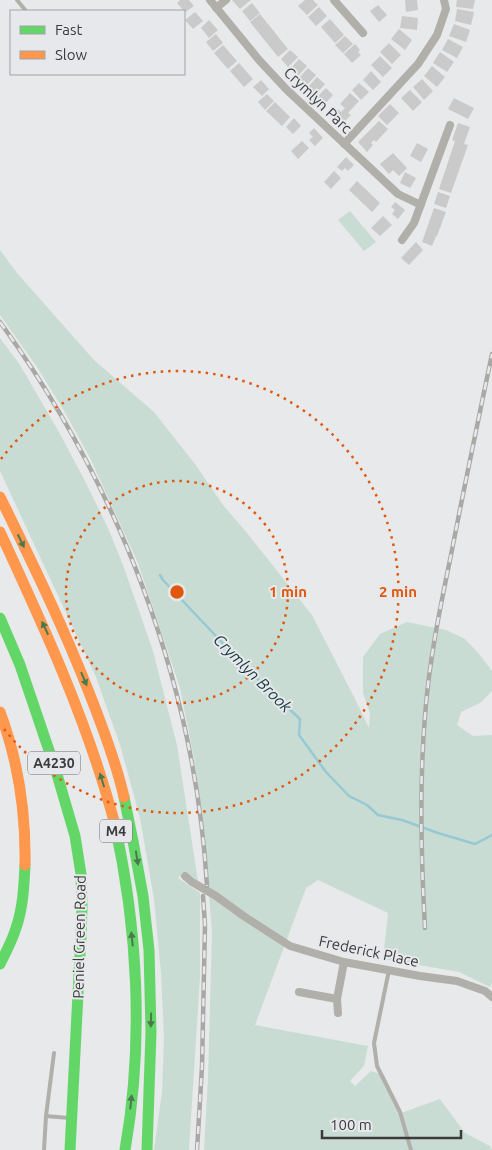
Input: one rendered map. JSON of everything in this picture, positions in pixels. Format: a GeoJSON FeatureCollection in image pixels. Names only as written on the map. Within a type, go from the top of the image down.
{"type":"FeatureCollection","features":[{"type":"Feature","properties":{"kind":"main road","name":"M4"},"geometry":{"type":"LineString","coordinates":[[0,497],[43,586],[89,691],[123,794],[144,901],[150,960],[152,1018],[147,1150]]}},
{"type":"Feature","properties":{"kind":"main road","name":"M4"},"geometry":{"type":"LineString","coordinates":[[0,532],[74,696],[105,789],[120,851],[129,902],[135,962],[136,1018],[134,1079],[125,1150]]}},
{"type":"Feature","properties":{"kind":"main road","name":"Peniel Green Road"},"geometry":{"type":"LineString","coordinates":[[1,622],[20,665],[56,771],[75,836],[81,874],[82,926],[70,1150]]}},
{"type":"Feature","properties":{"kind":"main road"},"geometry":{"type":"LineString","coordinates":[[0,712],[16,761],[25,817],[25,847],[22,906],[17,927],[0,964]]}},
{"type":"Feature","properties":{"kind":"main road","name":"M4"},"geometry":{"type":"LineString","coordinates":[[140,1150],[149,1092]]}},
{"type":"Feature","properties":{"kind":"street","name":"Crymlyn Parc"},"geometry":{"type":"LineString","coordinates":[[210,0],[259,60],[286,89],[398,194],[421,205]]}},
{"type":"Feature","properties":{"kind":"street"},"geometry":{"type":"LineString","coordinates":[[216,8],[226,0]]}},
{"type":"Feature","properties":{"kind":"street"},"geometry":{"type":"LineString","coordinates":[[334,0],[363,33]]}},
{"type":"Feature","properties":{"kind":"street"},"geometry":{"type":"LineString","coordinates":[[344,144],[418,64],[437,35],[446,9],[444,0]]}},
{"type":"Feature","properties":{"kind":"street"},"geometry":{"type":"LineString","coordinates":[[402,240],[414,223],[450,125]]}},
{"type":"Feature","properties":{"kind":"street","name":"Frederick Place"},"geometry":{"type":"LineString","coordinates":[[185,876],[290,946],[344,962],[457,981],[485,991],[492,997]]}},
{"type":"Feature","properties":{"kind":"street"},"geometry":{"type":"LineString","coordinates":[[338,1013],[337,1000],[344,962]]}},
{"type":"Feature","properties":{"kind":"street"},"geometry":{"type":"LineString","coordinates":[[299,992],[337,1000]]}},
{"type":"Feature","properties":{"kind":"lane"},"geometry":{"type":"LineString","coordinates":[[17,0],[25,10]]}},
{"type":"Feature","properties":{"kind":"lane"},"geometry":{"type":"LineString","coordinates":[[388,970],[374,1043],[377,1066],[400,1112],[411,1150]]}},
{"type":"Feature","properties":{"kind":"lane"},"geometry":{"type":"LineString","coordinates":[[44,1150],[54,1052]]}},
{"type":"Feature","properties":{"kind":"lane"},"geometry":{"type":"LineString","coordinates":[[46,1116],[71,1118]]}},
{"type":"Feature","properties":{"kind":"green space"},"geometry":{"type":"Polygon","coordinates":[[[350,211],[376,242],[364,251],[338,220],[350,211]]]}},
{"type":"Feature","properties":{"kind":"green space"},"geometry":{"type":"Polygon","coordinates":[[[0,250],[17,273],[94,360],[154,412],[195,464],[223,505],[312,615],[369,728],[370,713],[363,693],[363,657],[380,634],[407,622],[446,630],[465,639],[492,671],[492,691],[480,703],[461,712],[457,725],[473,736],[492,735],[492,983],[490,987],[459,972],[383,959],[388,913],[318,880],[306,888],[255,1025],[368,1046],[364,1066],[350,1081],[355,1086],[371,1071],[384,1075],[401,1113],[440,1099],[465,1133],[490,1146],[492,1150],[204,1150],[212,933],[204,828],[194,758],[180,688],[138,563],[90,458],[37,367],[0,315],[0,250]]]}},
{"type":"Feature","properties":{"kind":"green space"},"geometry":{"type":"Polygon","coordinates":[[[0,338],[20,365],[59,432],[108,528],[153,651],[177,745],[198,881],[185,871],[178,878],[200,893],[200,977],[189,1150],[154,1150],[162,1092],[164,1037],[161,973],[154,899],[140,818],[121,748],[96,677],[0,471],[0,338]]]}},
{"type":"Feature","properties":{"kind":"building"},"geometry":{"type":"Polygon","coordinates":[[[180,0],[189,0],[194,6],[185,12],[177,3],[180,0]]]}},
{"type":"Feature","properties":{"kind":"building"},"geometry":{"type":"Polygon","coordinates":[[[232,0],[251,0],[240,9],[232,0]]]}},
{"type":"Feature","properties":{"kind":"building"},"geometry":{"type":"Polygon","coordinates":[[[305,0],[313,0],[318,5],[307,15],[298,6],[305,0]]]}},
{"type":"Feature","properties":{"kind":"building"},"geometry":{"type":"Polygon","coordinates":[[[405,0],[417,0],[418,10],[406,12],[405,0]]]}},
{"type":"Feature","properties":{"kind":"building"},"geometry":{"type":"Polygon","coordinates":[[[457,0],[475,0],[473,9],[456,7],[457,0]]]}},
{"type":"Feature","properties":{"kind":"building"},"geometry":{"type":"Polygon","coordinates":[[[252,3],[260,13],[250,21],[242,11],[252,3]]]}},
{"type":"Feature","properties":{"kind":"building"},"geometry":{"type":"Polygon","coordinates":[[[378,5],[387,15],[379,22],[370,11],[378,5]]]}},
{"type":"Feature","properties":{"kind":"building"},"geometry":{"type":"Polygon","coordinates":[[[319,7],[327,16],[316,26],[308,17],[319,7]]]}},
{"type":"Feature","properties":{"kind":"building"},"geometry":{"type":"Polygon","coordinates":[[[457,9],[474,12],[471,25],[455,21],[457,9]]]}},
{"type":"Feature","properties":{"kind":"building"},"geometry":{"type":"Polygon","coordinates":[[[195,12],[203,21],[193,29],[185,20],[195,12]]]}},
{"type":"Feature","properties":{"kind":"building"},"geometry":{"type":"Polygon","coordinates":[[[260,14],[288,49],[278,57],[250,22],[260,14]]]}},
{"type":"Feature","properties":{"kind":"building"},"geometry":{"type":"Polygon","coordinates":[[[402,16],[418,18],[417,30],[400,28],[402,16]]]}},
{"type":"Feature","properties":{"kind":"building"},"geometry":{"type":"Polygon","coordinates":[[[330,19],[344,35],[335,43],[321,27],[330,19]]]}},
{"type":"Feature","properties":{"kind":"building"},"geometry":{"type":"Polygon","coordinates":[[[209,20],[218,30],[209,38],[201,28],[209,20]]]}},
{"type":"Feature","properties":{"kind":"building"},"geometry":{"type":"Polygon","coordinates":[[[454,24],[470,30],[466,42],[449,36],[454,24]]]}},
{"type":"Feature","properties":{"kind":"building"},"geometry":{"type":"Polygon","coordinates":[[[399,29],[412,40],[405,50],[391,39],[399,29]]]}},
{"type":"Feature","properties":{"kind":"building"},"geometry":{"type":"Polygon","coordinates":[[[216,34],[223,43],[213,51],[206,42],[216,34]]]}},
{"type":"Feature","properties":{"kind":"building"},"geometry":{"type":"Polygon","coordinates":[[[345,36],[353,44],[343,53],[335,45],[345,36]]]}},
{"type":"Feature","properties":{"kind":"building"},"geometry":{"type":"Polygon","coordinates":[[[448,39],[463,47],[457,58],[442,50],[448,39]]]}},
{"type":"Feature","properties":{"kind":"building"},"geometry":{"type":"Polygon","coordinates":[[[389,43],[401,55],[392,64],[380,52],[389,43]]]}},
{"type":"Feature","properties":{"kind":"building"},"geometry":{"type":"Polygon","coordinates":[[[355,44],[360,50],[358,52],[361,55],[352,63],[344,54],[355,44]]]}},
{"type":"Feature","properties":{"kind":"building"},"geometry":{"type":"Polygon","coordinates":[[[223,45],[237,61],[228,69],[214,53],[223,45]]]}},
{"type":"Feature","properties":{"kind":"building"},"geometry":{"type":"Polygon","coordinates":[[[290,50],[298,57],[288,67],[281,59],[290,50]]]}},
{"type":"Feature","properties":{"kind":"building"},"geometry":{"type":"Polygon","coordinates":[[[440,52],[454,62],[447,72],[433,63],[440,52]]]}},
{"type":"Feature","properties":{"kind":"building"},"geometry":{"type":"Polygon","coordinates":[[[380,56],[392,68],[383,77],[371,65],[380,56]]]}},
{"type":"Feature","properties":{"kind":"building"},"geometry":{"type":"Polygon","coordinates":[[[299,59],[307,66],[298,76],[290,69],[299,59]]]}},
{"type":"Feature","properties":{"kind":"building"},"geometry":{"type":"Polygon","coordinates":[[[239,63],[253,79],[244,87],[230,71],[239,63]]]}},
{"type":"Feature","properties":{"kind":"building"},"geometry":{"type":"Polygon","coordinates":[[[432,66],[445,77],[437,87],[424,76],[432,66]]]}},
{"type":"Feature","properties":{"kind":"building"},"geometry":{"type":"Polygon","coordinates":[[[308,68],[316,75],[307,85],[299,78],[308,68]]]}},
{"type":"Feature","properties":{"kind":"building"},"geometry":{"type":"Polygon","coordinates":[[[371,71],[381,82],[373,90],[363,80],[371,71]]]}},
{"type":"Feature","properties":{"kind":"building"},"geometry":{"type":"Polygon","coordinates":[[[317,77],[325,84],[316,94],[308,87],[317,77]]]}},
{"type":"Feature","properties":{"kind":"building"},"geometry":{"type":"Polygon","coordinates":[[[422,79],[433,91],[424,100],[413,87],[422,79]]]}},
{"type":"Feature","properties":{"kind":"building"},"geometry":{"type":"Polygon","coordinates":[[[261,80],[269,89],[262,96],[253,87],[261,80]]]}},
{"type":"Feature","properties":{"kind":"building"},"geometry":{"type":"Polygon","coordinates":[[[359,83],[369,92],[361,100],[352,90],[359,83]]]}},
{"type":"Feature","properties":{"kind":"building"},"geometry":{"type":"Polygon","coordinates":[[[326,88],[333,95],[324,105],[317,97],[326,88]]]}},
{"type":"Feature","properties":{"kind":"building"},"geometry":{"type":"Polygon","coordinates":[[[410,90],[422,102],[413,111],[401,98],[410,90]]]}},
{"type":"Feature","properties":{"kind":"building"},"geometry":{"type":"Polygon","coordinates":[[[350,93],[359,101],[348,113],[351,115],[342,124],[332,116],[338,109],[341,112],[345,108],[340,104],[350,93]]]}},
{"type":"Feature","properties":{"kind":"building"},"geometry":{"type":"Polygon","coordinates":[[[267,94],[274,101],[265,110],[258,102],[267,94]]]}},
{"type":"Feature","properties":{"kind":"building"},"geometry":{"type":"Polygon","coordinates":[[[454,98],[474,108],[468,119],[448,109],[454,98]]]}},
{"type":"Feature","properties":{"kind":"building"},"geometry":{"type":"Polygon","coordinates":[[[275,102],[290,117],[282,126],[266,111],[275,102]]]}},
{"type":"Feature","properties":{"kind":"building"},"geometry":{"type":"Polygon","coordinates":[[[390,104],[399,113],[387,125],[378,116],[390,104]]]}},
{"type":"Feature","properties":{"kind":"building"},"geometry":{"type":"Polygon","coordinates":[[[294,118],[301,126],[293,134],[286,127],[294,118]]]}},
{"type":"Feature","properties":{"kind":"building"},"geometry":{"type":"Polygon","coordinates":[[[379,121],[388,129],[376,142],[374,140],[371,143],[373,145],[367,152],[358,142],[379,121]]]}},
{"type":"Feature","properties":{"kind":"building"},"geometry":{"type":"Polygon","coordinates":[[[458,123],[470,127],[464,144],[468,145],[451,193],[439,189],[455,141],[452,140],[458,123]]]}},
{"type":"Feature","properties":{"kind":"building"},"geometry":{"type":"Polygon","coordinates":[[[314,128],[323,138],[315,146],[309,140],[313,137],[309,133],[314,128]]]}},
{"type":"Feature","properties":{"kind":"building"},"geometry":{"type":"Polygon","coordinates":[[[302,141],[309,148],[298,159],[291,151],[302,141]]]}},
{"type":"Feature","properties":{"kind":"building"},"geometry":{"type":"Polygon","coordinates":[[[417,143],[428,149],[421,162],[410,156],[417,143]]]}},
{"type":"Feature","properties":{"kind":"building"},"geometry":{"type":"Polygon","coordinates":[[[393,153],[407,168],[399,176],[393,170],[389,174],[380,164],[393,153]]]}},
{"type":"Feature","properties":{"kind":"building"},"geometry":{"type":"Polygon","coordinates":[[[346,157],[354,165],[348,171],[345,168],[342,171],[337,167],[346,157]]]}},
{"type":"Feature","properties":{"kind":"building"},"geometry":{"type":"Polygon","coordinates":[[[334,171],[341,178],[331,189],[324,182],[334,171]]]}},
{"type":"Feature","properties":{"kind":"building"},"geometry":{"type":"Polygon","coordinates":[[[405,172],[416,178],[410,188],[400,183],[405,172]]]}},
{"type":"Feature","properties":{"kind":"building"},"geometry":{"type":"Polygon","coordinates":[[[357,181],[380,203],[372,212],[349,190],[357,181]]]}},
{"type":"Feature","properties":{"kind":"building"},"geometry":{"type":"Polygon","coordinates":[[[438,192],[450,196],[446,208],[434,204],[438,192]]]}},
{"type":"Feature","properties":{"kind":"building"},"geometry":{"type":"Polygon","coordinates":[[[395,202],[405,210],[398,219],[392,214],[395,210],[391,207],[395,202]]]}},
{"type":"Feature","properties":{"kind":"building"},"geometry":{"type":"Polygon","coordinates":[[[434,208],[446,212],[432,246],[422,242],[434,208]]]}},
{"type":"Feature","properties":{"kind":"building"},"geometry":{"type":"Polygon","coordinates":[[[383,216],[392,225],[380,236],[371,228],[383,216]]]}},
{"type":"Feature","properties":{"kind":"building"},"geometry":{"type":"Polygon","coordinates":[[[416,242],[423,250],[409,265],[401,258],[416,242]]]}},
{"type":"Feature","properties":{"kind":"waterway","name":"Crymlyn Brook"},"geometry":{"type":"LineString","coordinates":[[160,575],[248,670],[300,719],[299,735],[326,772],[349,796],[367,805],[378,815],[402,820],[475,844],[492,835]]}},
{"type":"Feature","properties":{"kind":"railway"},"geometry":{"type":"LineString","coordinates":[[0,322],[43,385],[81,451],[115,519],[144,589],[168,662],[186,735],[200,810],[207,886]]}},
{"type":"Feature","properties":{"kind":"railway"},"geometry":{"type":"LineString","coordinates":[[425,928],[421,796],[427,695],[439,615],[492,354]]}},
{"type":"Feature","properties":{"kind":"railway"},"geometry":{"type":"LineString","coordinates":[[197,1150],[202,1067],[205,925],[203,896]]}},
{"type":"Feature","properties":{"kind":"traffic: fast"},"geometry":{"type":"LineString","coordinates":[[0,618],[20,665],[56,771],[75,836],[81,874],[81,935],[70,1150]]}},
{"type":"Feature","properties":{"kind":"traffic: fast"},"geometry":{"type":"LineString","coordinates":[[124,797],[143,896],[149,950],[151,1032],[147,1150]]}},
{"type":"Feature","properties":{"kind":"traffic: fast"},"geometry":{"type":"LineString","coordinates":[[114,821],[129,902],[136,985],[135,1068],[125,1150]]}},
{"type":"Feature","properties":{"kind":"traffic: fast"},"geometry":{"type":"LineString","coordinates":[[0,964],[11,942],[20,913],[25,865]]}},
{"type":"Feature","properties":{"kind":"traffic: slow"},"geometry":{"type":"LineString","coordinates":[[0,497],[47,595],[80,670],[109,745],[124,797]]}},
{"type":"Feature","properties":{"kind":"traffic: slow"},"geometry":{"type":"LineString","coordinates":[[0,532],[78,710],[114,821]]}},
{"type":"Feature","properties":{"kind":"traffic: slow"},"geometry":{"type":"LineString","coordinates":[[0,712],[7,731],[20,787],[23,806],[25,865]]}}]}
